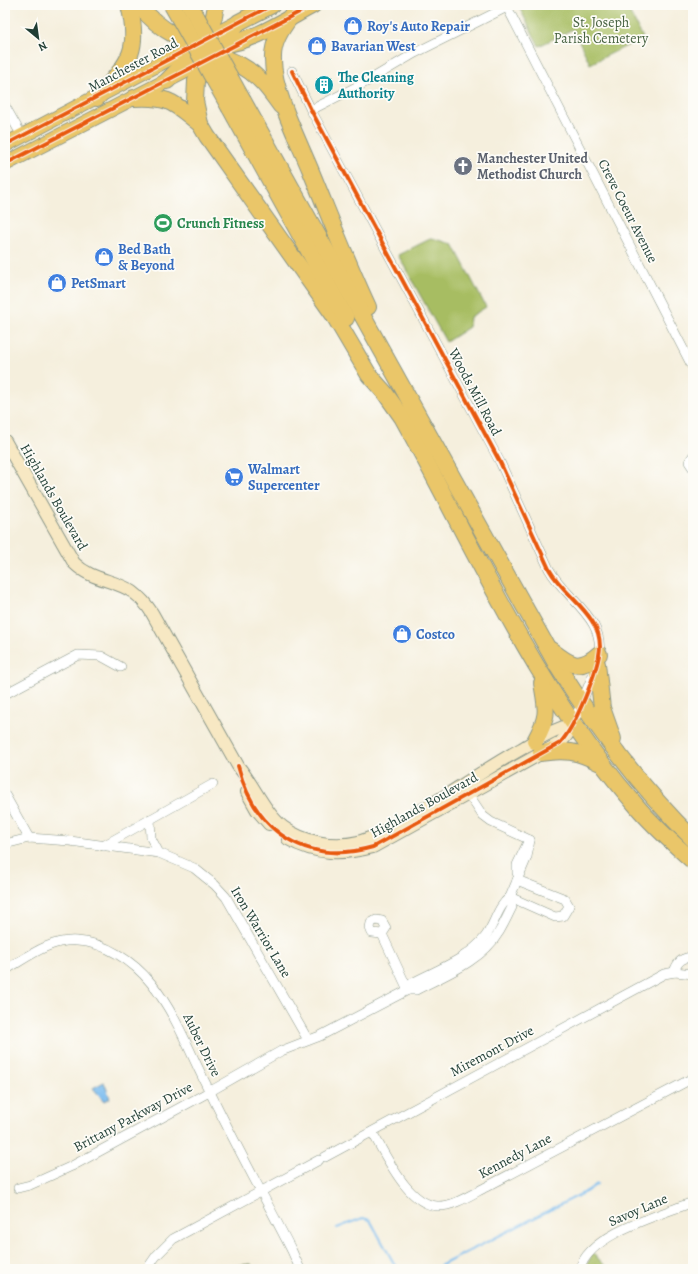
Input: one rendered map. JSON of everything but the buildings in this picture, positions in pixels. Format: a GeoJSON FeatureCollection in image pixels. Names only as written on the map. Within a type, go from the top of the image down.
{"type":"FeatureCollection","features":[{"type":"Feature","properties":{"kind":"highway"},"geometry":{"type":"LineString","coordinates":[[97,98],[123,69],[133,46],[134,34],[129,5]]}},
{"type":"Feature","properties":{"kind":"highway"},"geometry":{"type":"LineString","coordinates":[[139,5],[154,22],[164,29],[179,38],[206,49],[254,74],[286,112]]}},
{"type":"Feature","properties":{"kind":"highway"},"geometry":{"type":"LineString","coordinates":[[172,5],[236,104],[404,391],[544,644],[582,704],[620,757],[653,796],[693,839]]}},
{"type":"Feature","properties":{"kind":"highway"},"geometry":{"type":"LineString","coordinates":[[190,5],[236,104],[385,393],[417,445],[507,616],[540,673],[573,724],[601,763],[636,806],[693,861]]}},
{"type":"Feature","properties":{"kind":"highway"},"geometry":{"type":"LineString","coordinates":[[216,5],[212,28],[196,81],[196,112],[200,124],[333,314],[369,374],[385,393]]}},
{"type":"Feature","properties":{"kind":"highway"},"geometry":{"type":"LineString","coordinates":[[167,81],[239,22],[272,5]]}},
{"type":"Feature","properties":{"kind":"highway"},"geometry":{"type":"LineString","coordinates":[[179,53],[206,49],[252,37],[313,5]]}},
{"type":"Feature","properties":{"kind":"highway"},"geometry":{"type":"LineString","coordinates":[[291,16],[278,35],[273,52],[274,72],[286,112],[404,391]]}},
{"type":"Feature","properties":{"kind":"highway"},"geometry":{"type":"LineString","coordinates":[[134,98],[153,97],[172,102],[200,124]]}},
{"type":"Feature","properties":{"kind":"highway"},"geometry":{"type":"LineString","coordinates":[[544,644],[572,664],[582,666],[598,659],[602,708],[620,757]]}},
{"type":"Feature","properties":{"kind":"highway"},"geometry":{"type":"LineString","coordinates":[[540,673],[547,708],[547,717],[538,747],[570,750],[583,753],[601,763]]}},
{"type":"Feature","properties":{"kind":"highway"},"geometry":{"type":"LineString","coordinates":[[573,724],[581,723],[597,726]]}},
{"type":"Feature","properties":{"kind":"main road","name":"Manchester Road"},"geometry":{"type":"LineString","coordinates":[[5,145],[97,98],[179,53]]}},
{"type":"Feature","properties":{"kind":"main road","name":"Manchester Road"},"geometry":{"type":"LineString","coordinates":[[5,164],[167,81]]}},
{"type":"Feature","properties":{"kind":"street"},"geometry":{"type":"LineString","coordinates":[[311,110],[507,6]]}},
{"type":"Feature","properties":{"kind":"street","name":"Creve Coeur Avenue"},"geometry":{"type":"LineString","coordinates":[[507,6],[692,366]]}},
{"type":"Feature","properties":{"kind":"street","name":"Woods Mill Road"},"geometry":{"type":"LineString","coordinates":[[292,72],[497,456],[552,575],[565,592],[593,621],[599,637],[598,659],[582,704],[573,724]]}},
{"type":"Feature","properties":{"kind":"street"},"geometry":{"type":"LineString","coordinates":[[5,106],[22,136]]}},
{"type":"Feature","properties":{"kind":"street","name":"Highlands Boulevard"},"geometry":{"type":"LineString","coordinates":[[5,441],[74,563],[88,575],[132,591],[144,601],[238,766],[242,784],[257,810],[266,822],[285,837],[297,844],[327,853],[341,853],[373,847],[465,790],[487,768],[538,747],[560,743],[567,735],[573,724]]}},
{"type":"Feature","properties":{"kind":"street"},"geometry":{"type":"LineString","coordinates":[[693,456],[690,462],[693,468]]}},
{"type":"Feature","properties":{"kind":"street"},"geometry":{"type":"LineString","coordinates":[[5,694],[78,655],[101,656],[121,667]]}},
{"type":"Feature","properties":{"kind":"street"},"geometry":{"type":"LineString","coordinates":[[103,846],[213,784]]}},
{"type":"Feature","properties":{"kind":"street","name":"Brittany Parkway Drive"},"geometry":{"type":"LineString","coordinates":[[18,1188],[30,1185],[72,1166],[209,1092],[281,1051],[320,1036],[408,990],[416,990],[464,965],[485,949],[499,932],[512,907],[510,897],[517,880],[517,865],[524,848],[530,840],[491,822],[483,816],[465,790]]}},
{"type":"Feature","properties":{"kind":"street"},"geometry":{"type":"LineString","coordinates":[[5,794],[30,838]]}},
{"type":"Feature","properties":{"kind":"street"},"geometry":{"type":"LineString","coordinates":[[150,819],[151,838],[159,853]]}},
{"type":"Feature","properties":{"kind":"street","name":"Iron Warrior Lane"},"geometry":{"type":"LineString","coordinates":[[5,844],[30,838],[70,841],[159,853],[194,868],[215,885],[226,897],[308,1040]]}},
{"type":"Feature","properties":{"kind":"street"},"geometry":{"type":"LineString","coordinates":[[510,897],[555,917],[563,916],[568,909],[569,906],[564,899],[517,880]]}},
{"type":"Feature","properties":{"kind":"street"},"geometry":{"type":"LineString","coordinates":[[382,934],[408,990]]}},
{"type":"Feature","properties":{"kind":"street","name":"Auber Drive"},"geometry":{"type":"LineString","coordinates":[[5,970],[49,944],[77,941],[110,950],[130,963],[151,982],[164,1001],[300,1269]]}},
{"type":"Feature","properties":{"kind":"street"},"geometry":{"type":"LineString","coordinates":[[674,972],[680,960],[686,957],[693,957]]}},
{"type":"Feature","properties":{"kind":"street","name":"Miremont Drive"},"geometry":{"type":"LineString","coordinates":[[146,1269],[156,1256],[173,1239],[322,1158],[664,974],[674,972],[693,974]]}},
{"type":"Feature","properties":{"kind":"street","name":"Kennedy Lane"},"geometry":{"type":"LineString","coordinates":[[372,1132],[404,1185],[419,1199],[438,1206],[457,1201],[486,1188],[693,1078]]}},
{"type":"Feature","properties":{"kind":"street","name":"Savoy Lane"},"geometry":{"type":"LineString","coordinates":[[581,1268],[591,1249],[618,1232],[693,1202]]}},
{"type":"Feature","properties":{"kind":"green space","name":"St. Joseph Parish Cemetery"},"geometry":{"type":"Polygon","coordinates":[[[518,5],[626,5],[643,38],[590,64],[573,29],[539,46],[518,5]]]}},
{"type":"Feature","properties":{"kind":"green space"},"geometry":{"type":"Polygon","coordinates":[[[432,238],[453,244],[486,307],[470,317],[469,327],[446,342],[398,255],[432,238]]]}},
{"type":"Feature","properties":{"kind":"green space"},"geometry":{"type":"Polygon","coordinates":[[[593,1253],[608,1269],[584,1269],[593,1253]]]}},
{"type":"Feature","properties":{"kind":"green space"},"geometry":{"type":"Polygon","coordinates":[[[251,1264],[253,1269],[222,1269],[223,1267],[251,1264]]]}},
{"type":"Feature","properties":{"kind":"water"},"geometry":{"type":"Polygon","coordinates":[[[104,1082],[110,1098],[104,1101],[93,1088],[104,1082]]]}},
{"type":"Feature","properties":{"kind":"waterway"},"geometry":{"type":"LineString","coordinates":[[434,1269],[587,1191],[597,1184]]}},
{"type":"Feature","properties":{"kind":"waterway"},"geometry":{"type":"LineString","coordinates":[[337,1228],[363,1218],[370,1220],[397,1269]]}},
{"type":"Feature","properties":{"kind":"cycle path"},"geometry":{"type":"LineString","coordinates":[[5,145],[272,5]]}},
{"type":"Feature","properties":{"kind":"cycle path"},"geometry":{"type":"LineString","coordinates":[[5,164],[313,5]]}},
{"type":"Feature","properties":{"kind":"cycle path"},"geometry":{"type":"LineString","coordinates":[[238,766],[246,789],[257,809],[271,826],[287,838],[305,847],[326,852],[349,852],[373,847],[560,743],[579,711],[591,683],[599,657],[600,647],[598,633],[592,621],[559,583],[549,569],[500,462],[311,110],[292,71]]}},
{"type":"Feature","properties":{"kind":"place","name":"Roy's Auto Repair"},"geometry":{"type":"Point","coordinates":[353,26]}},
{"type":"Feature","properties":{"kind":"place","name":"Bavarian West"},"geometry":{"type":"Point","coordinates":[317,46]}},
{"type":"Feature","properties":{"kind":"place","name":"The Cleaning Authority"},"geometry":{"type":"Point","coordinates":[324,85]}},
{"type":"Feature","properties":{"kind":"place","name":"Manchester United Methodist Church"},"geometry":{"type":"Point","coordinates":[463,166]}},
{"type":"Feature","properties":{"kind":"place","name":"Crunch Fitness"},"geometry":{"type":"Point","coordinates":[163,223]}},
{"type":"Feature","properties":{"kind":"place","name":"Bed Bath & Beyond"},"geometry":{"type":"Point","coordinates":[104,257]}},
{"type":"Feature","properties":{"kind":"place","name":"PetSmart"},"geometry":{"type":"Point","coordinates":[57,283]}},
{"type":"Feature","properties":{"kind":"place","name":"Walmart Supercenter"},"geometry":{"type":"Point","coordinates":[234,477]}},
{"type":"Feature","properties":{"kind":"place","name":"Costco"},"geometry":{"type":"Point","coordinates":[402,634]}}]}
